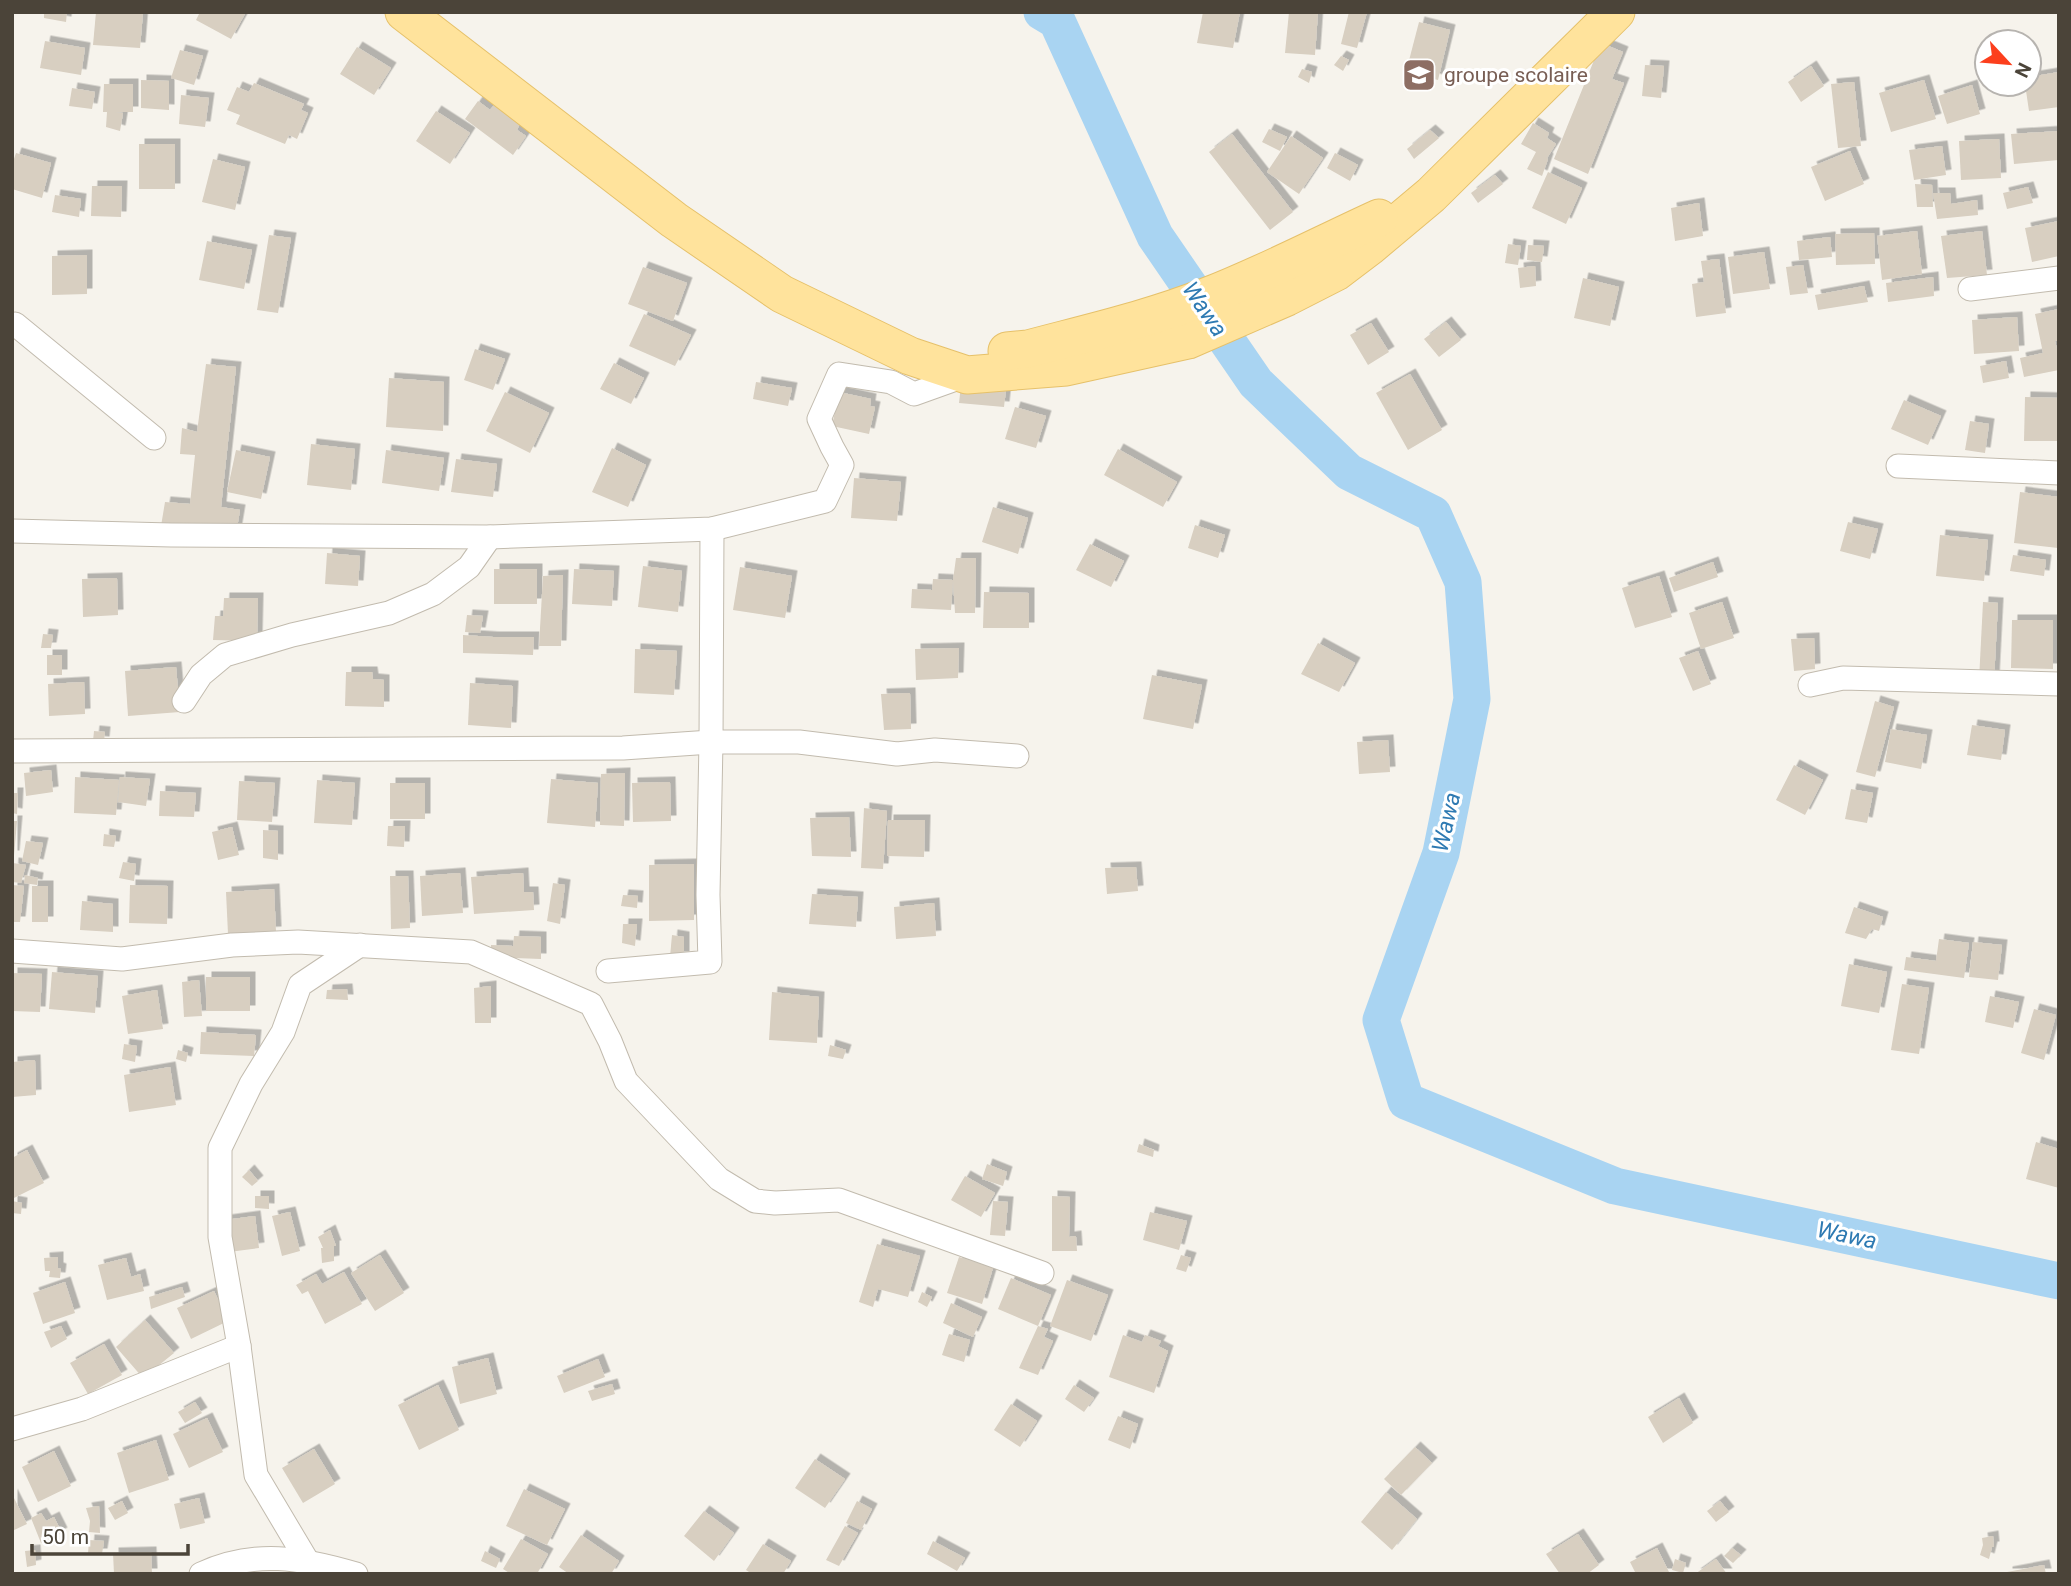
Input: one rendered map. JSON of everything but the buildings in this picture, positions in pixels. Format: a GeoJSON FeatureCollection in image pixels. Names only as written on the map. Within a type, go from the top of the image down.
{"type":"FeatureCollection","features":[{"type":"Feature","properties":{"kind":"main road"},"geometry":{"type":"LineString","coordinates":[[404,12],[674,220],[771,287],[910,356],[967,375],[1066,367],[1188,340],[1217,310]]}},
{"type":"Feature","properties":{"kind":"main road"},"geometry":{"type":"LineString","coordinates":[[910,356],[1028,349],[1170,310],[1217,310],[1287,297],[1336,272],[1431,195],[1616,12]]}},
{"type":"Feature","properties":{"kind":"street"},"geometry":{"type":"LineString","coordinates":[[1970,289],[2059,278]]}},
{"type":"Feature","properties":{"kind":"street"},"geometry":{"type":"LineString","coordinates":[[12,325],[15,324],[155,438]]}},
{"type":"Feature","properties":{"kind":"street"},"geometry":{"type":"LineString","coordinates":[[12,531],[490,537],[712,529],[825,501],[842,465],[819,419],[839,374],[891,382],[914,394],[967,375]]}},
{"type":"Feature","properties":{"kind":"street"},"geometry":{"type":"LineString","coordinates":[[1898,466],[2059,473]]}},
{"type":"Feature","properties":{"kind":"street"},"geometry":{"type":"LineString","coordinates":[[608,971],[710,962],[708,895],[712,529]]}},
{"type":"Feature","properties":{"kind":"street"},"geometry":{"type":"LineString","coordinates":[[184,701],[201,675],[225,655],[292,635],[389,613],[433,594],[468,567],[490,537]]}},
{"type":"Feature","properties":{"kind":"street"},"geometry":{"type":"LineString","coordinates":[[1810,685],[1843,678],[2059,684]]}},
{"type":"Feature","properties":{"kind":"street"},"geometry":{"type":"LineString","coordinates":[[12,751],[623,748],[711,742],[799,742],[897,754],[935,750],[1017,756]]}},
{"type":"Feature","properties":{"kind":"street"},"geometry":{"type":"LineString","coordinates":[[12,951],[122,959],[232,945],[298,942],[471,952],[592,1004],[626,1081],[719,1179],[755,1201],[775,1203],[839,1200],[1042,1273]]}},
{"type":"Feature","properties":{"kind":"street"},"geometry":{"type":"LineString","coordinates":[[311,1567],[256,1475],[239,1346],[220,1237],[220,1148],[251,1084],[283,1032],[300,985],[360,945]]}},
{"type":"Feature","properties":{"kind":"street"},"geometry":{"type":"LineString","coordinates":[[12,1429],[82,1409],[239,1346]]}},
{"type":"Feature","properties":{"kind":"street"},"geometry":{"type":"LineString","coordinates":[[201,1574],[223,1564],[274,1557],[311,1567],[356,1574]]}},
{"type":"Feature","properties":{"kind":"waterway","name":"Wawa"},"geometry":{"type":"LineString","coordinates":[[1042,12],[1057,21],[1155,236],[1256,383],[1349,472],[1433,514],[1463,582],[1472,699],[1441,853],[1381,1020],[1406,1101],[1615,1186],[2059,1281]]}},
{"type":"Feature","properties":{"kind":"place","name":"groupe scolaire"},"geometry":{"type":"Point","coordinates":[1419,75]}}]}
